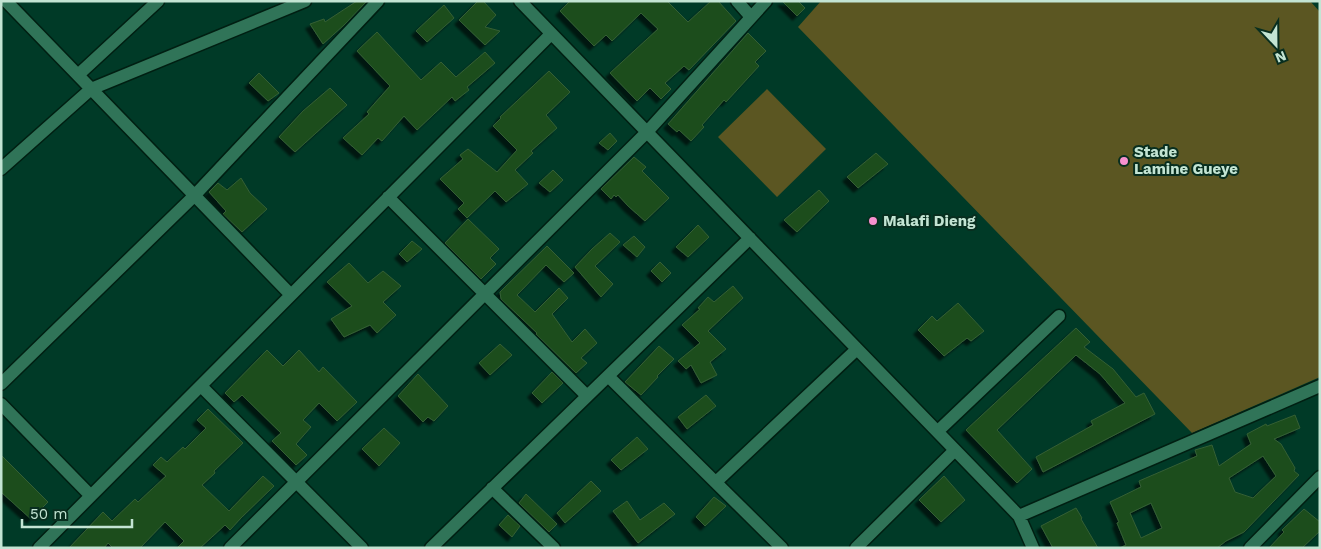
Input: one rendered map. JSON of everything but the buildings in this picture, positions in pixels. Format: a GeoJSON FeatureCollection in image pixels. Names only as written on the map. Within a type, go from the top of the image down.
{"type":"FeatureCollection","features":[{"type":"Feature","properties":{"kind":"street"},"geometry":{"type":"LineString","coordinates":[[6,1],[291,295]]}},
{"type":"Feature","properties":{"kind":"street"},"geometry":{"type":"LineString","coordinates":[[78,75],[158,1]]}},
{"type":"Feature","properties":{"kind":"street"},"geometry":{"type":"LineString","coordinates":[[1,169],[91,89],[305,1]]}},
{"type":"Feature","properties":{"kind":"street"},"geometry":{"type":"LineString","coordinates":[[1,384],[194,196],[378,1]]}},
{"type":"Feature","properties":{"kind":"street"},"geometry":{"type":"LineString","coordinates":[[520,1],[1019,516],[1033,548]]}},
{"type":"Feature","properties":{"kind":"street"},"geometry":{"type":"LineString","coordinates":[[737,1],[752,17]]}},
{"type":"Feature","properties":{"kind":"street"},"geometry":{"type":"LineString","coordinates":[[230,548],[647,132],[766,1]]}},
{"type":"Feature","properties":{"kind":"street"},"geometry":{"type":"LineString","coordinates":[[39,548],[551,34]]}},
{"type":"Feature","properties":{"kind":"street"},"geometry":{"type":"LineString","coordinates":[[388,197],[587,396]]}},
{"type":"Feature","properties":{"kind":"street"},"geometry":{"type":"LineString","coordinates":[[431,548],[750,238]]}},
{"type":"Feature","properties":{"kind":"street"},"geometry":{"type":"LineString","coordinates":[[938,432],[1059,316]]}},
{"type":"Feature","properties":{"kind":"street"},"geometry":{"type":"LineString","coordinates":[[716,482],[857,349]]}},
{"type":"Feature","properties":{"kind":"street"},"geometry":{"type":"LineString","coordinates":[[608,376],[782,548]]}},
{"type":"Feature","properties":{"kind":"street"},"geometry":{"type":"LineString","coordinates":[[201,386],[362,548]]}},
{"type":"Feature","properties":{"kind":"street"},"geometry":{"type":"LineString","coordinates":[[1019,516],[1320,386]]}},
{"type":"Feature","properties":{"kind":"street"},"geometry":{"type":"LineString","coordinates":[[1,404],[91,496]]}},
{"type":"Feature","properties":{"kind":"street"},"geometry":{"type":"LineString","coordinates":[[856,548],[955,450]]}},
{"type":"Feature","properties":{"kind":"street"},"geometry":{"type":"LineString","coordinates":[[1250,548],[1320,477]]}},
{"type":"Feature","properties":{"kind":"street"},"geometry":{"type":"LineString","coordinates":[[492,488],[554,548]]}},
{"type":"Feature","properties":{"kind":"shaded area","name":"Stade Lamine Gueye"},"geometry":{"type":"Polygon","coordinates":[[[821,1],[1310,1],[1320,12],[1320,377],[1192,433],[798,27],[821,1]]]}},
{"type":"Feature","properties":{"kind":"shaded area"},"geometry":{"type":"Polygon","coordinates":[[[767,89],[826,149],[777,197],[718,137],[767,89]]]}},
{"type":"Feature","properties":{"kind":"place","name":"Stade Lamine Gueye"},"geometry":{"type":"Point","coordinates":[1124,161]}},
{"type":"Feature","properties":{"kind":"place","name":"Malafi Dieng"},"geometry":{"type":"Point","coordinates":[873,221]}}]}
